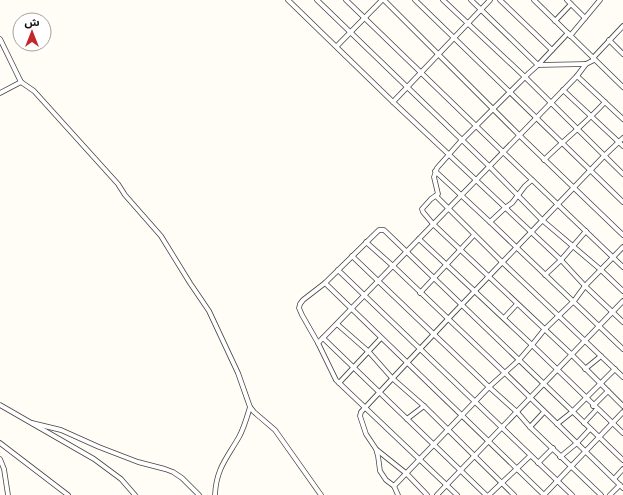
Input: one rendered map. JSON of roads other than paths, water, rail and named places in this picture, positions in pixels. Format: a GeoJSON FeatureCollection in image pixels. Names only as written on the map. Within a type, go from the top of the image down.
{"type":"FeatureCollection","features":[{"type":"Feature","properties":{"kind":"street"},"geometry":{"type":"LineString","coordinates":[[288,0],[622,320]]}},
{"type":"Feature","properties":{"kind":"street"},"geometry":{"type":"LineString","coordinates":[[317,0],[489,166],[542,220],[601,270],[623,291]]}},
{"type":"Feature","properties":{"kind":"street"},"geometry":{"type":"LineString","coordinates":[[346,0],[420,73],[623,267]]}},
{"type":"Feature","properties":{"kind":"street"},"geometry":{"type":"LineString","coordinates":[[337,46],[383,0],[544,160],[623,235]]}},
{"type":"Feature","properties":{"kind":"street"},"geometry":{"type":"LineString","coordinates":[[415,0],[623,202]]}},
{"type":"Feature","properties":{"kind":"street"},"geometry":{"type":"LineString","coordinates":[[443,0],[525,77],[623,174]]}},
{"type":"Feature","properties":{"kind":"street"},"geometry":{"type":"LineString","coordinates":[[471,0],[538,65],[586,64]]}},
{"type":"Feature","properties":{"kind":"street"},"geometry":{"type":"LineString","coordinates":[[393,102],[490,0]]}},
{"type":"Feature","properties":{"kind":"street"},"geometry":{"type":"LineString","coordinates":[[500,0],[552,50]]}},
{"type":"Feature","properties":{"kind":"street"},"geometry":{"type":"LineString","coordinates":[[534,0],[623,87]]}},
{"type":"Feature","properties":{"kind":"street"},"geometry":{"type":"LineString","coordinates":[[567,0],[585,18]]}},
{"type":"Feature","properties":{"kind":"street"},"geometry":{"type":"LineString","coordinates":[[599,1],[585,18],[510,92],[494,110],[462,140],[437,168],[434,177],[438,192],[436,196],[431,199],[422,209],[433,224],[571,354],[623,406]]}},
{"type":"Feature","properties":{"kind":"street"},"geometry":{"type":"LineString","coordinates":[[556,21],[571,4]]}},
{"type":"Feature","properties":{"kind":"street"},"geometry":{"type":"LineString","coordinates":[[318,343],[476,181],[623,26]]}},
{"type":"Feature","properties":{"kind":"street"},"geometry":{"type":"LineString","coordinates":[[0,39],[21,82],[39,96],[118,184],[125,195],[161,236],[190,283],[210,311],[238,373],[250,407],[275,430],[321,495]]}},
{"type":"Feature","properties":{"kind":"street"},"geometry":{"type":"LineString","coordinates":[[609,40],[623,54]]}},
{"type":"Feature","properties":{"kind":"street"},"geometry":{"type":"LineString","coordinates":[[577,76],[623,119]]}},
{"type":"Feature","properties":{"kind":"street"},"geometry":{"type":"LineString","coordinates":[[0,92],[21,82]]}},
{"type":"Feature","properties":{"kind":"street"},"geometry":{"type":"LineString","coordinates":[[563,90],[623,146]]}},
{"type":"Feature","properties":{"kind":"street"},"geometry":{"type":"LineString","coordinates":[[544,160],[591,117],[605,102]]}},
{"type":"Feature","properties":{"kind":"street"},"geometry":{"type":"LineString","coordinates":[[428,495],[407,474],[376,449],[366,434],[360,414],[488,276],[590,170],[623,138]]}},
{"type":"Feature","properties":{"kind":"street"},"geometry":{"type":"LineString","coordinates":[[435,171],[623,349]]}},
{"type":"Feature","properties":{"kind":"street"},"geometry":{"type":"LineString","coordinates":[[490,222],[512,203],[525,186],[532,180]]}},
{"type":"Feature","properties":{"kind":"street"},"geometry":{"type":"LineString","coordinates":[[436,196],[474,235],[623,377]]}},
{"type":"Feature","properties":{"kind":"street"},"geometry":{"type":"LineString","coordinates":[[457,495],[339,383],[330,370],[318,343],[299,308],[303,300],[325,283],[366,242],[382,229],[462,304],[623,460]]}},
{"type":"Feature","properties":{"kind":"street"},"geometry":{"type":"LineString","coordinates":[[545,275],[586,231]]}},
{"type":"Feature","properties":{"kind":"street"},"geometry":{"type":"LineString","coordinates":[[420,293],[474,235]]}},
{"type":"Feature","properties":{"kind":"street"},"geometry":{"type":"LineString","coordinates":[[419,239],[504,318],[623,434]]}},
{"type":"Feature","properties":{"kind":"street"},"geometry":{"type":"LineString","coordinates":[[366,242],[393,266],[622,486],[610,495]]}},
{"type":"Feature","properties":{"kind":"street"},"geometry":{"type":"LineString","coordinates":[[394,486],[489,387],[519,360],[544,330],[574,301],[585,286],[623,247]]}},
{"type":"Feature","properties":{"kind":"street"},"geometry":{"type":"LineString","coordinates":[[352,256],[517,412],[530,427],[601,495]]}},
{"type":"Feature","properties":{"kind":"street"},"geometry":{"type":"LineString","coordinates":[[338,270],[421,348],[530,456],[572,495]]}},
{"type":"Feature","properties":{"kind":"street"},"geometry":{"type":"LineString","coordinates":[[325,283],[544,495],[623,412]]}},
{"type":"Feature","properties":{"kind":"street"},"geometry":{"type":"LineString","coordinates":[[438,495],[623,301]]}},
{"type":"Feature","properties":{"kind":"street"},"geometry":{"type":"LineString","coordinates":[[504,318],[517,304]]}},
{"type":"Feature","properties":{"kind":"street"},"geometry":{"type":"LineString","coordinates":[[337,324],[370,352],[392,378],[424,406],[514,495]]}},
{"type":"Feature","properties":{"kind":"street"},"geometry":{"type":"LineString","coordinates":[[323,338],[486,495]]}},
{"type":"Feature","properties":{"kind":"street"},"geometry":{"type":"LineString","coordinates":[[339,383],[370,352],[381,338]]}},
{"type":"Feature","properties":{"kind":"street"},"geometry":{"type":"LineString","coordinates":[[585,368],[601,356]]}},
{"type":"Feature","properties":{"kind":"street"},"geometry":{"type":"LineString","coordinates":[[557,424],[572,412],[615,369]]}},
{"type":"Feature","properties":{"kind":"street"},"geometry":{"type":"LineString","coordinates":[[584,423],[608,391]]}},
{"type":"Feature","properties":{"kind":"street"},"geometry":{"type":"LineString","coordinates":[[0,405],[114,473],[135,495]]}},
{"type":"Feature","properties":{"kind":"street"},"geometry":{"type":"LineString","coordinates":[[407,419],[424,406]]}},
{"type":"Feature","properties":{"kind":"street"},"geometry":{"type":"LineString","coordinates":[[215,495],[217,479],[221,467],[242,430],[250,407]]}},
{"type":"Feature","properties":{"kind":"street"},"geometry":{"type":"LineString","coordinates":[[530,427],[544,412]]}},
{"type":"Feature","properties":{"kind":"street"},"geometry":{"type":"LineString","coordinates":[[32,423],[61,430],[138,462],[169,470],[182,478],[199,495]]}},
{"type":"Feature","properties":{"kind":"street"},"geometry":{"type":"LineString","coordinates":[[560,456],[577,443],[590,429]]}},
{"type":"Feature","properties":{"kind":"street"},"geometry":{"type":"LineString","coordinates":[[0,443],[68,495]]}},
{"type":"Feature","properties":{"kind":"street"},"geometry":{"type":"LineString","coordinates":[[538,463],[553,448]]}},
{"type":"Feature","properties":{"kind":"street"},"geometry":{"type":"LineString","coordinates":[[376,449],[380,471],[386,480],[394,486],[398,495]]}},
{"type":"Feature","properties":{"kind":"street"},"geometry":{"type":"LineString","coordinates":[[489,495],[530,456]]}},
{"type":"Feature","properties":{"kind":"street"},"geometry":{"type":"LineString","coordinates":[[0,459],[4,469],[8,495]]}},
{"type":"Feature","properties":{"kind":"street"},"geometry":{"type":"LineString","coordinates":[[614,479],[623,469]]}}]}
